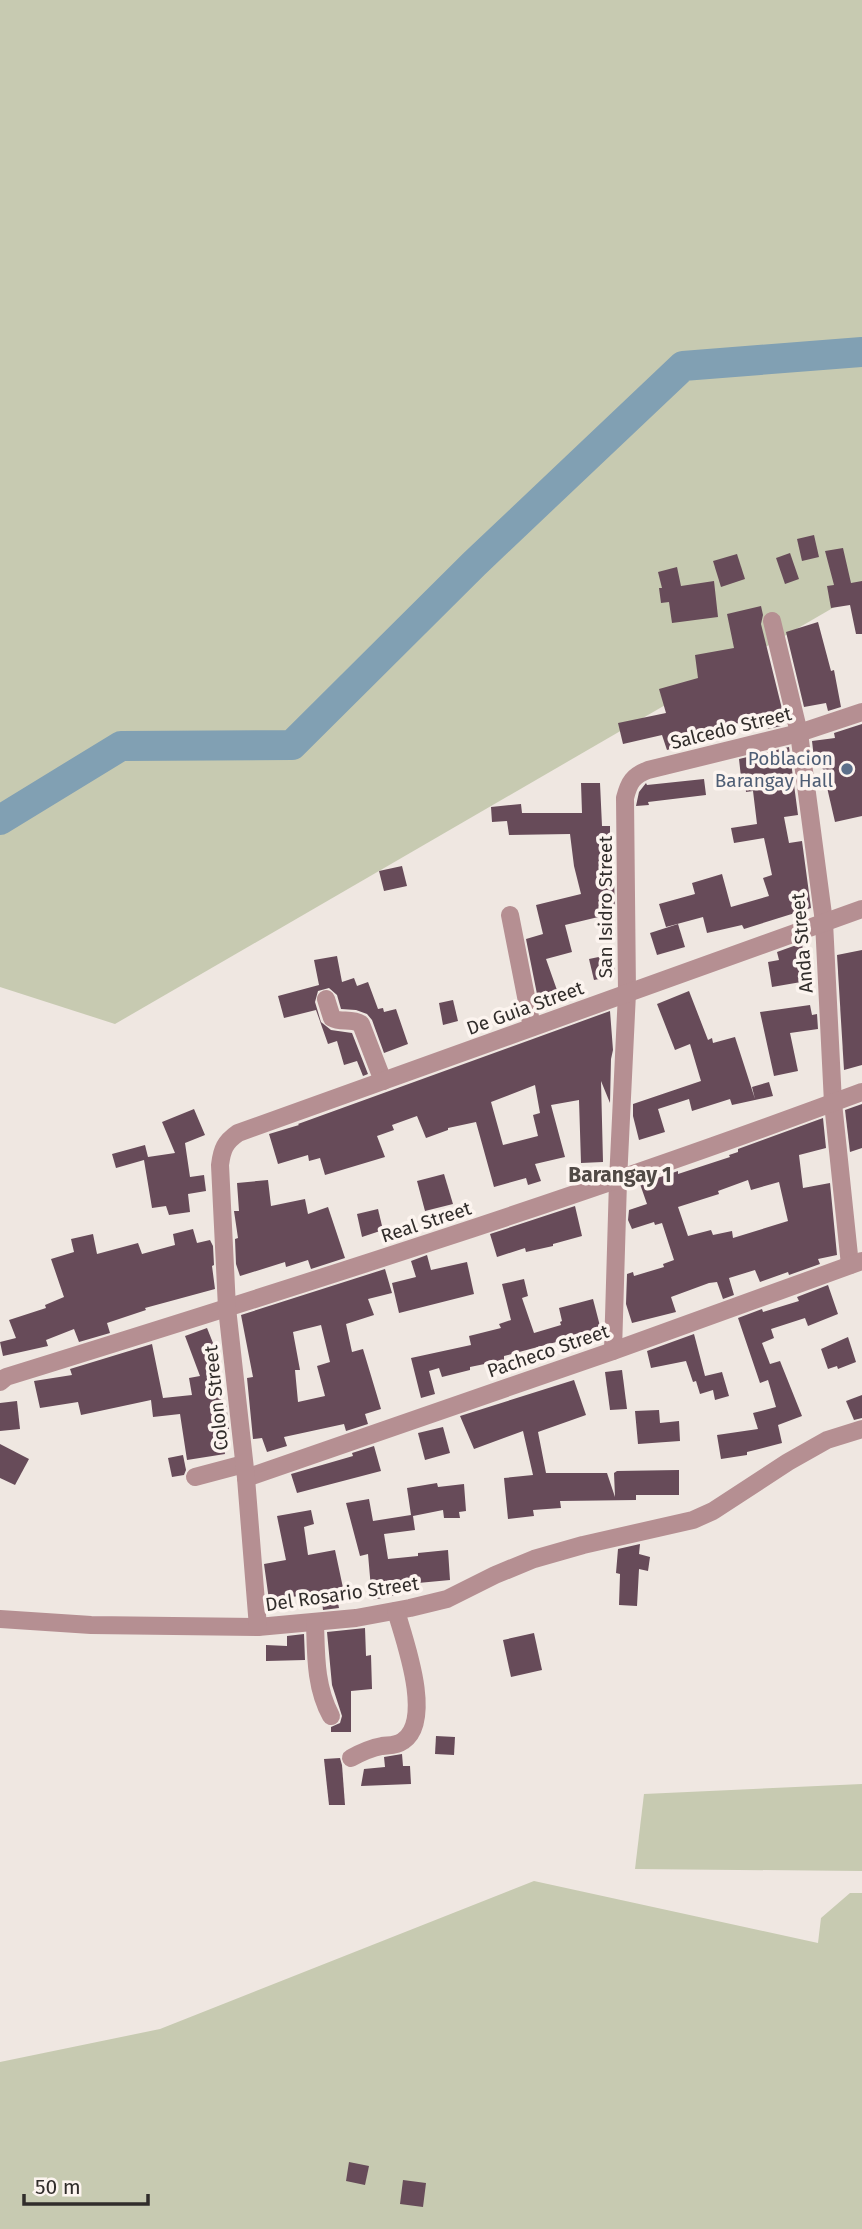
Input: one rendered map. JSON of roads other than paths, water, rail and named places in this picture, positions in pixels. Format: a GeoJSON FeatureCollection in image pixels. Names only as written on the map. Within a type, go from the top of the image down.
{"type":"FeatureCollection","features":[{"type":"Feature","properties":{"kind":"street","name":"Anda Street"},"geometry":{"type":"LineString","coordinates":[[772,621],[799,733],[824,922],[833,1103],[856,1263]]}},
{"type":"Feature","properties":{"kind":"street","name":"Salcedo Street"},"geometry":{"type":"LineString","coordinates":[[625,799],[631,780],[635,775],[648,770],[799,733],[862,712]]}},
{"type":"Feature","properties":{"kind":"street","name":"San Isidro Street"},"geometry":{"type":"LineString","coordinates":[[613,1351],[627,993],[625,799]]}},
{"type":"Feature","properties":{"kind":"street","name":"De Guia Street"},"geometry":{"type":"LineString","coordinates":[[220,1165],[222,1149],[228,1139],[238,1133],[862,909]]}},
{"type":"Feature","properties":{"kind":"street"},"geometry":{"type":"LineString","coordinates":[[510,915],[532,1027]]}},
{"type":"Feature","properties":{"kind":"street"},"geometry":{"type":"LineString","coordinates":[[326,999],[332,1018],[360,1024],[383,1081]]}},
{"type":"Feature","properties":{"kind":"street","name":"Real Street"},"geometry":{"type":"LineString","coordinates":[[0,1382],[6,1377],[618,1181],[862,1092]]}},
{"type":"Feature","properties":{"kind":"street","name":"Colon Street"},"geometry":{"type":"LineString","coordinates":[[220,1165],[227,1308],[245,1471],[258,1627]]}},
{"type":"Feature","properties":{"kind":"street","name":"Pacheco Street"},"geometry":{"type":"LineString","coordinates":[[195,1477],[245,1471],[613,1351],[856,1263]]}},
{"type":"Feature","properties":{"kind":"street","name":"Del Rosario Street"},"geometry":{"type":"LineString","coordinates":[[0,1619],[91,1625],[258,1627],[396,1611],[447,1599],[534,1559],[693,1520],[713,1511],[827,1440],[862,1429]]}},
{"type":"Feature","properties":{"kind":"street"},"geometry":{"type":"LineString","coordinates":[[351,1758],[380,1746],[398,1744],[407,1739],[412,1728],[417,1705],[415,1673],[396,1611]]}},
{"type":"Feature","properties":{"kind":"street"},"geometry":{"type":"LineString","coordinates":[[315,1622],[317,1667],[325,1705],[331,1716]]}},
{"type":"Feature","properties":{"kind":"waterway"},"geometry":{"type":"LineString","coordinates":[[0,820],[121,746],[292,745],[474,564],[683,366],[862,352]]}},
{"type":"Feature","properties":{"kind":"place","name":"Poblacion Barangay Hall"},"geometry":{"type":"Point","coordinates":[847,769]}},
{"type":"Feature","properties":{"kind":"district","name":"Barangay 1"},"geometry":{"type":"Point","coordinates":[620,1175]}}]}
